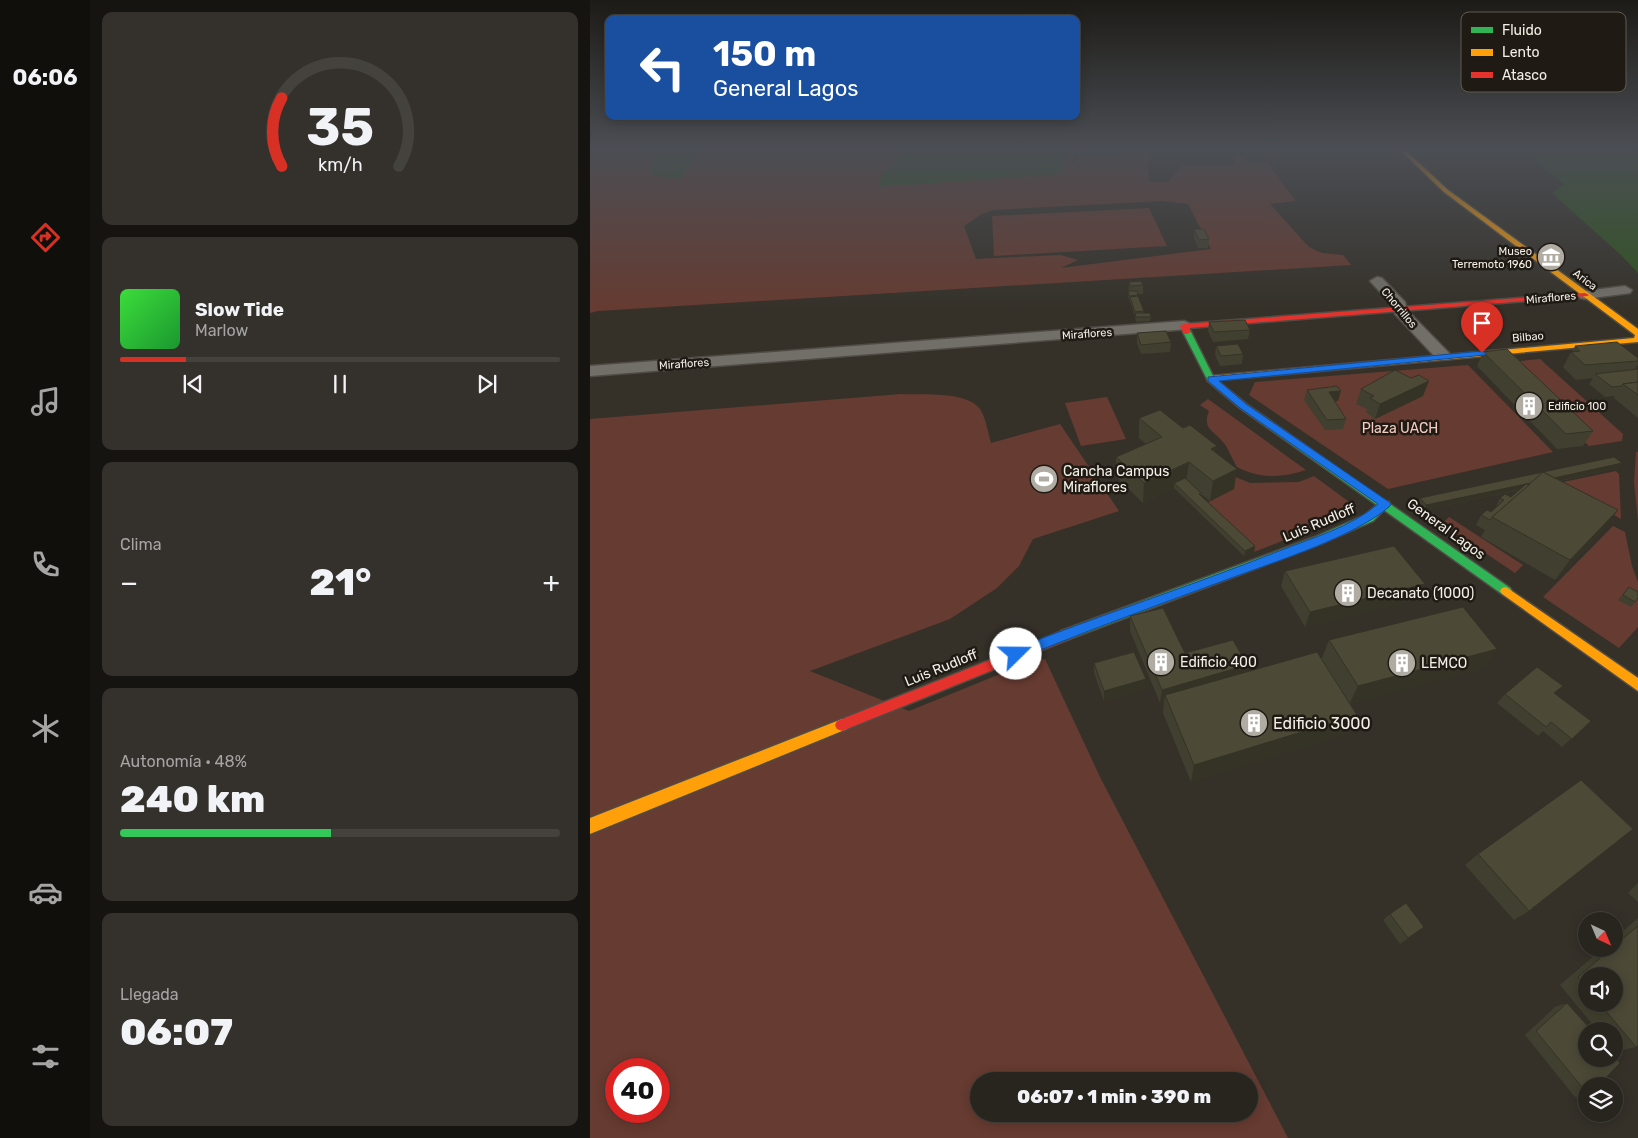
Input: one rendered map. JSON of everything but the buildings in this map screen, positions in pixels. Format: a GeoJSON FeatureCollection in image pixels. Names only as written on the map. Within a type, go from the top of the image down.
{"type":"FeatureCollection","features":[{"type":"Feature","properties":{"kind":"main road","name":"Arica"},"geometry":{"type":"LineString","coordinates":[[1462,203],[1638,334],[1638,340]]}},
{"type":"Feature","properties":{"kind":"main road","name":"Miraflores"},"geometry":{"type":"LineString","coordinates":[[1184,326],[1400,311],[1585,295]]}},
{"type":"Feature","properties":{"kind":"main road","name":"General Lagos"},"geometry":{"type":"LineString","coordinates":[[1184,326],[1211,379],[1243,406],[1385,504],[1638,685]]}},
{"type":"Feature","properties":{"kind":"main road","name":"Bilbao"},"geometry":{"type":"LineString","coordinates":[[1211,379],[1443,356],[1638,340]]}},
{"type":"Feature","properties":{"kind":"main road","name":"Luis Rudloff"},"geometry":{"type":"LineString","coordinates":[[590,826],[1091,624],[1319,540],[1369,518],[1385,504]]}},
{"type":"Feature","properties":{"kind":"street","name":"Chorrillos"},"geometry":{"type":"LineString","coordinates":[[1377,281],[1400,306],[1400,311],[1443,356]]}},
{"type":"Feature","properties":{"kind":"street"},"geometry":{"type":"LineString","coordinates":[[1585,295],[1625,290]]}},
{"type":"Feature","properties":{"kind":"street","name":"Miraflores"},"geometry":{"type":"LineString","coordinates":[[590,371],[1184,326]]}},
{"type":"Feature","properties":{"kind":"green space"},"geometry":{"type":"Polygon","coordinates":[[[590,203],[1122,203],[993,210],[980,215],[964,226],[976,259],[1061,255],[1078,260],[1061,268],[1211,249],[1188,204],[1180,203],[1278,203],[1270,204],[1309,247],[1322,253],[1343,255],[1351,265],[590,313],[590,203]]]}},
{"type":"Feature","properties":{"kind":"green space"},"geometry":{"type":"Polygon","coordinates":[[[1149,208],[1167,246],[994,256],[992,216],[1149,208]]]}},
{"type":"Feature","properties":{"kind":"green space"},"geometry":{"type":"Polygon","coordinates":[[[1540,359],[1623,434],[1622,441],[1589,446],[1500,363],[1540,359]]]}},
{"type":"Feature","properties":{"kind":"green space","name":"Plaza UACH"},"geometry":{"type":"Polygon","coordinates":[[[1468,365],[1553,452],[1388,489],[1249,395],[1255,382],[1468,365]]]}},
{"type":"Feature","properties":{"kind":"green space"},"geometry":{"type":"Polygon","coordinates":[[[901,394],[932,394],[965,399],[974,403],[982,413],[991,443],[1060,424],[1119,511],[1033,539],[1019,566],[997,588],[950,619],[810,671],[909,711],[1032,661],[1045,659],[1100,777],[1254,1072],[970,1072],[970,1122],[1258,1122],[1258,1080],[1288,1138],[590,1138],[590,419],[901,394]]]}},
{"type":"Feature","properties":{"kind":"green space"},"geometry":{"type":"Polygon","coordinates":[[[1107,397],[1126,439],[1081,446],[1065,403],[1107,397]]]}},
{"type":"Feature","properties":{"kind":"green space"},"geometry":{"type":"Polygon","coordinates":[[[1208,399],[1306,470],[1288,475],[1271,476],[1254,474],[1237,467],[1225,445],[1208,426],[1207,417],[1209,411],[1200,405],[1208,399]]]}},
{"type":"Feature","properties":{"kind":"green space"},"geometry":{"type":"Polygon","coordinates":[[[1636,452],[1638,452],[1638,522],[1634,482],[1636,452]]]}},
{"type":"Feature","properties":{"kind":"green space"},"geometry":{"type":"Polygon","coordinates":[[[1616,471],[1619,474],[1621,519],[1597,506],[1530,489],[1616,471]]]}},
{"type":"Feature","properties":{"kind":"green space"},"geometry":{"type":"Polygon","coordinates":[[[1226,473],[1250,483],[1299,482],[1314,476],[1356,507],[1353,514],[1254,552],[1207,503],[1233,489],[1226,473]]]}},
{"type":"Feature","properties":{"kind":"green space"},"geometry":{"type":"Polygon","coordinates":[[[1449,517],[1523,565],[1515,573],[1442,524],[1449,517]]]}},
{"type":"Feature","properties":{"kind":"green space"},"geometry":{"type":"Polygon","coordinates":[[[1613,526],[1625,532],[1632,566],[1638,582],[1638,627],[1619,648],[1543,597],[1613,526]]]}},
{"type":"Feature","properties":{"kind":"shaded area"},"geometry":{"type":"Polygon","coordinates":[[[1563,203],[1638,203],[1638,273],[1621,255],[1563,203]]]}},
{"type":"Feature","properties":{"kind":"traffic: fast"},"geometry":{"type":"LineString","coordinates":[[1187,332],[1211,379],[1243,406],[1506,591]]}},
{"type":"Feature","properties":{"kind":"traffic: fast"},"geometry":{"type":"LineString","coordinates":[[1065,635],[1319,540],[1369,518],[1385,504]]}},
{"type":"Feature","properties":{"kind":"traffic: slow"},"geometry":{"type":"LineString","coordinates":[[1462,203],[1638,333]]}},
{"type":"Feature","properties":{"kind":"traffic: slow"},"geometry":{"type":"LineString","coordinates":[[1211,379],[1638,340],[1638,336]]}},
{"type":"Feature","properties":{"kind":"traffic: slow"},"geometry":{"type":"LineString","coordinates":[[1506,591],[1638,685]]}},
{"type":"Feature","properties":{"kind":"traffic: slow"},"geometry":{"type":"LineString","coordinates":[[590,826],[842,725]]}},
{"type":"Feature","properties":{"kind":"traffic: jam"},"geometry":{"type":"LineString","coordinates":[[1187,332],[1184,326],[1585,295]]}},
{"type":"Feature","properties":{"kind":"traffic: jam"},"geometry":{"type":"LineString","coordinates":[[842,725],[1065,635]]}},
{"type":"Feature","properties":{"kind":"place","name":"Museo Terremoto 1960"},"geometry":{"type":"Point","coordinates":[1551,257]}},
{"type":"Feature","properties":{"kind":"place","name":"Edificio 100"},"geometry":{"type":"Point","coordinates":[1529,406]}},
{"type":"Feature","properties":{"kind":"place","name":"Cancha Campus Miraflores"},"geometry":{"type":"Point","coordinates":[1044,479]}},
{"type":"Feature","properties":{"kind":"place","name":"Decanato (1000)"},"geometry":{"type":"Point","coordinates":[1348,593]}},
{"type":"Feature","properties":{"kind":"place","name":"Edificio 400"},"geometry":{"type":"Point","coordinates":[1161,662]}},
{"type":"Feature","properties":{"kind":"place","name":"LEMCO"},"geometry":{"type":"Point","coordinates":[1402,663]}},
{"type":"Feature","properties":{"kind":"place","name":"Edificio 3000"},"geometry":{"type":"Point","coordinates":[1254,723]}},
{"type":"Feature","properties":{"kind":"route"},"geometry":{"type":"LineString","coordinates":[[1016,654],[1091,624],[1319,540],[1369,518],[1385,504],[1243,406],[1211,379],[1482,353]]}}]}
